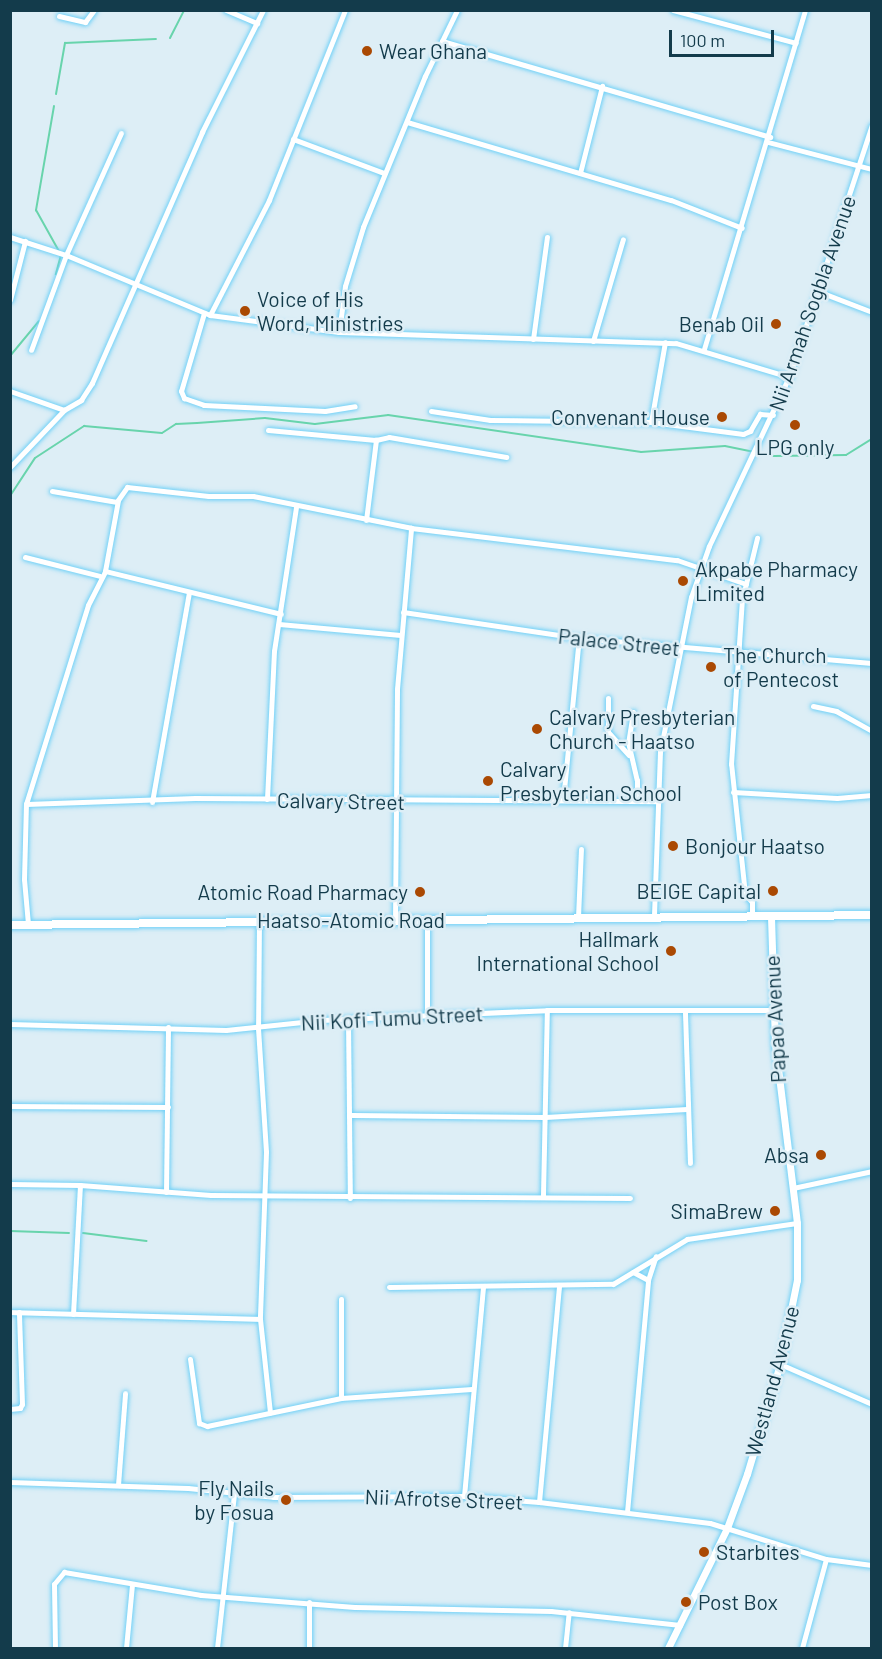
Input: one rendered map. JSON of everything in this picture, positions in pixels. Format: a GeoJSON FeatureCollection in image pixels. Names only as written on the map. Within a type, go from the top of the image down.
{"type":"FeatureCollection","features":[{"type":"Feature","properties":{"kind":"main road","name":"Haatso-Atomic Road"},"geometry":{"type":"LineString","coordinates":[[10,925],[654,915],[872,915]]}},
{"type":"Feature","properties":{"kind":"street"},"geometry":{"type":"LineString","coordinates":[[59,16],[85,22],[93,10]]}},
{"type":"Feature","properties":{"kind":"street"},"geometry":{"type":"LineString","coordinates":[[226,10],[257,23]]}},
{"type":"Feature","properties":{"kind":"street"},"geometry":{"type":"LineString","coordinates":[[10,467],[64,410],[81,400],[92,383],[202,132],[263,10]]}},
{"type":"Feature","properties":{"kind":"street"},"geometry":{"type":"LineString","coordinates":[[210,315],[268,200],[345,10]]}},
{"type":"Feature","properties":{"kind":"street"},"geometry":{"type":"LineString","coordinates":[[339,332],[350,265],[384,173],[457,10]]}},
{"type":"Feature","properties":{"kind":"street"},"geometry":{"type":"LineString","coordinates":[[673,10],[796,43]]}},
{"type":"Feature","properties":{"kind":"street"},"geometry":{"type":"LineString","coordinates":[[704,349],[806,10]]}},
{"type":"Feature","properties":{"kind":"street"},"geometry":{"type":"LineString","coordinates":[[442,41],[602,86],[872,169]]}},
{"type":"Feature","properties":{"kind":"street"},"geometry":{"type":"LineString","coordinates":[[580,173],[602,86]]}},
{"type":"Feature","properties":{"kind":"street"},"geometry":{"type":"LineString","coordinates":[[407,122],[671,200],[742,228]]}},
{"type":"Feature","properties":{"kind":"street","name":"Nii Armah Sogbla Avenue"},"geometry":{"type":"LineString","coordinates":[[654,915],[656,801],[665,717],[678,648],[701,566],[747,472],[789,377],[820,292],[872,125]]}},
{"type":"Feature","properties":{"kind":"street"},"geometry":{"type":"LineString","coordinates":[[31,351],[66,255],[121,133]]}},
{"type":"Feature","properties":{"kind":"street"},"geometry":{"type":"LineString","coordinates":[[293,139],[384,173]]}},
{"type":"Feature","properties":{"kind":"street"},"geometry":{"type":"LineString","coordinates":[[10,237],[66,255],[210,315],[339,332],[665,342],[704,349],[789,377]]}},
{"type":"Feature","properties":{"kind":"street"},"geometry":{"type":"LineString","coordinates":[[533,339],[547,237]]}},
{"type":"Feature","properties":{"kind":"street"},"geometry":{"type":"LineString","coordinates":[[593,341],[623,239]]}},
{"type":"Feature","properties":{"kind":"street"},"geometry":{"type":"LineString","coordinates":[[10,300],[25,241]]}},
{"type":"Feature","properties":{"kind":"street"},"geometry":{"type":"LineString","coordinates":[[820,292],[872,312]]}},
{"type":"Feature","properties":{"kind":"street"},"geometry":{"type":"LineString","coordinates":[[204,313],[181,391],[184,398],[204,405],[313,410],[355,406]]}},
{"type":"Feature","properties":{"kind":"street"},"geometry":{"type":"LineString","coordinates":[[651,422],[665,342]]}},
{"type":"Feature","properties":{"kind":"street"},"geometry":{"type":"LineString","coordinates":[[10,390],[64,410]]}},
{"type":"Feature","properties":{"kind":"street"},"geometry":{"type":"LineString","coordinates":[[431,411],[490,420],[651,422],[743,434],[750,431],[760,414],[772,416]]}},
{"type":"Feature","properties":{"kind":"street"},"geometry":{"type":"LineString","coordinates":[[268,430],[376,440],[389,437],[506,457]]}},
{"type":"Feature","properties":{"kind":"street"},"geometry":{"type":"LineString","coordinates":[[366,520],[376,440]]}},
{"type":"Feature","properties":{"kind":"street"},"geometry":{"type":"LineString","coordinates":[[28,924],[24,879],[26,804],[100,576],[105,571],[117,502],[122,490],[133,485],[193,495],[253,496],[296,507],[411,528],[657,557],[701,566],[746,584]]}},
{"type":"Feature","properties":{"kind":"street"},"geometry":{"type":"LineString","coordinates":[[52,491],[117,502]]}},
{"type":"Feature","properties":{"kind":"street"},"geometry":{"type":"LineString","coordinates":[[267,799],[270,697],[296,507]]}},
{"type":"Feature","properties":{"kind":"street"},"geometry":{"type":"LineString","coordinates":[[394,920],[394,802],[401,635],[411,528]]}},
{"type":"Feature","properties":{"kind":"street"},"geometry":{"type":"LineString","coordinates":[[752,915],[752,902],[745,894],[733,792],[731,738],[746,584],[757,538]]}},
{"type":"Feature","properties":{"kind":"street"},"geometry":{"type":"LineString","coordinates":[[25,557],[100,576]]}},
{"type":"Feature","properties":{"kind":"street"},"geometry":{"type":"LineString","coordinates":[[105,571],[281,614]]}},
{"type":"Feature","properties":{"kind":"street"},"geometry":{"type":"LineString","coordinates":[[152,802],[189,593]]}},
{"type":"Feature","properties":{"kind":"street","name":"Palace Street"},"geometry":{"type":"LineString","coordinates":[[404,612],[579,639],[872,663]]}},
{"type":"Feature","properties":{"kind":"street"},"geometry":{"type":"LineString","coordinates":[[279,624],[401,635]]}},
{"type":"Feature","properties":{"kind":"street"},"geometry":{"type":"LineString","coordinates":[[563,800],[579,639]]}},
{"type":"Feature","properties":{"kind":"street"},"geometry":{"type":"LineString","coordinates":[[608,698],[608,732],[630,757]]}},
{"type":"Feature","properties":{"kind":"street"},"geometry":{"type":"LineString","coordinates":[[813,706],[836,711],[872,731]]}},
{"type":"Feature","properties":{"kind":"street"},"geometry":{"type":"LineString","coordinates":[[633,712],[630,757],[637,780],[637,801]]}},
{"type":"Feature","properties":{"kind":"street"},"geometry":{"type":"LineString","coordinates":[[733,792],[837,798],[872,795]]}},
{"type":"Feature","properties":{"kind":"street","name":"Calvary Street"},"geometry":{"type":"LineString","coordinates":[[26,804],[267,799],[394,802],[656,801]]}},
{"type":"Feature","properties":{"kind":"street"},"geometry":{"type":"LineString","coordinates":[[578,917],[580,849]]}},
{"type":"Feature","properties":{"kind":"street","name":"Papao Avenue"},"geometry":{"type":"LineString","coordinates":[[771,916],[773,1011],[779,1098]]}},
{"type":"Feature","properties":{"kind":"street"},"geometry":{"type":"LineString","coordinates":[[427,920],[427,1016]]}},
{"type":"Feature","properties":{"kind":"street"},"geometry":{"type":"LineString","coordinates":[[259,921],[258,1028],[266,1152],[260,1320],[270,1412]]}},
{"type":"Feature","properties":{"kind":"street"},"geometry":{"type":"LineString","coordinates":[[543,1195],[547,1010]]}},
{"type":"Feature","properties":{"kind":"street","name":"Nii Kofi Tumu Street"},"geometry":{"type":"LineString","coordinates":[[10,1024],[258,1028],[348,1019],[547,1010],[685,1013],[773,1011]]}},
{"type":"Feature","properties":{"kind":"street"},"geometry":{"type":"LineString","coordinates":[[685,1013],[690,1163]]}},
{"type":"Feature","properties":{"kind":"street"},"geometry":{"type":"LineString","coordinates":[[348,1019],[352,1115],[350,1198]]}},
{"type":"Feature","properties":{"kind":"street"},"geometry":{"type":"LineString","coordinates":[[166,1192],[168,1027]]}},
{"type":"Feature","properties":{"kind":"street","name":"Westland Avenue"},"geometry":{"type":"LineString","coordinates":[[668,1648],[727,1528],[780,1364],[797,1280],[797,1223],[779,1098]]}},
{"type":"Feature","properties":{"kind":"street"},"geometry":{"type":"LineString","coordinates":[[10,1106],[168,1107]]}},
{"type":"Feature","properties":{"kind":"street"},"geometry":{"type":"LineString","coordinates":[[352,1115],[545,1117],[687,1109]]}},
{"type":"Feature","properties":{"kind":"street"},"geometry":{"type":"LineString","coordinates":[[793,1188],[872,1171]]}},
{"type":"Feature","properties":{"kind":"street"},"geometry":{"type":"LineString","coordinates":[[10,1184],[80,1185],[166,1192],[350,1198],[543,1195],[630,1198]]}},
{"type":"Feature","properties":{"kind":"street"},"geometry":{"type":"LineString","coordinates":[[73,1314],[80,1185]]}},
{"type":"Feature","properties":{"kind":"street"},"geometry":{"type":"LineString","coordinates":[[389,1287],[612,1284],[656,1256],[697,1236],[797,1223]]}},
{"type":"Feature","properties":{"kind":"street"},"geometry":{"type":"LineString","coordinates":[[627,1512],[648,1280],[656,1256]]}},
{"type":"Feature","properties":{"kind":"street"},"geometry":{"type":"LineString","coordinates":[[633,1272],[648,1280]]}},
{"type":"Feature","properties":{"kind":"street"},"geometry":{"type":"LineString","coordinates":[[539,1502],[559,1285]]}},
{"type":"Feature","properties":{"kind":"street"},"geometry":{"type":"LineString","coordinates":[[464,1496],[483,1287]]}},
{"type":"Feature","properties":{"kind":"street"},"geometry":{"type":"LineString","coordinates":[[341,1299],[341,1398]]}},
{"type":"Feature","properties":{"kind":"street"},"geometry":{"type":"LineString","coordinates":[[10,1312],[260,1320]]}},
{"type":"Feature","properties":{"kind":"street"},"geometry":{"type":"LineString","coordinates":[[10,1409],[20,1408],[22,1404],[19,1312]]}},
{"type":"Feature","properties":{"kind":"street"},"geometry":{"type":"LineString","coordinates":[[190,1359],[201,1426],[341,1398],[472,1389]]}},
{"type":"Feature","properties":{"kind":"street"},"geometry":{"type":"LineString","coordinates":[[780,1364],[872,1404]]}},
{"type":"Feature","properties":{"kind":"street"},"geometry":{"type":"LineString","coordinates":[[118,1485],[125,1392]]}},
{"type":"Feature","properties":{"kind":"street","name":"Nii Afrotse Street"},"geometry":{"type":"LineString","coordinates":[[10,1482],[118,1485],[273,1497],[464,1496],[539,1502],[696,1520],[826,1559],[872,1565]]}},
{"type":"Feature","properties":{"kind":"street"},"geometry":{"type":"LineString","coordinates":[[217,1648],[234,1493]]}},
{"type":"Feature","properties":{"kind":"street"},"geometry":{"type":"LineString","coordinates":[[802,1648],[826,1559]]}},
{"type":"Feature","properties":{"kind":"street"},"geometry":{"type":"LineString","coordinates":[[55,1648],[54,1584],[58,1575],[71,1572],[132,1584],[223,1597],[355,1607],[569,1612],[680,1624]]}},
{"type":"Feature","properties":{"kind":"street"},"geometry":{"type":"LineString","coordinates":[[126,1648],[132,1584]]}},
{"type":"Feature","properties":{"kind":"street"},"geometry":{"type":"LineString","coordinates":[[309,1602],[309,1648]]}},
{"type":"Feature","properties":{"kind":"street"},"geometry":{"type":"LineString","coordinates":[[565,1648],[569,1612]]}},
{"type":"Feature","properties":{"kind":"waterway"},"geometry":{"type":"LineString","coordinates":[[170,38],[184,10]]}},
{"type":"Feature","properties":{"kind":"waterway"},"geometry":{"type":"LineString","coordinates":[[56,94],[65,43],[156,39]]}},
{"type":"Feature","properties":{"kind":"waterway"},"geometry":{"type":"LineString","coordinates":[[54,106],[36,210],[61,255],[56,274]]}},
{"type":"Feature","properties":{"kind":"waterway"},"geometry":{"type":"LineString","coordinates":[[10,356],[39,321]]}},
{"type":"Feature","properties":{"kind":"waterway"},"geometry":{"type":"LineString","coordinates":[[10,496],[35,458],[84,426],[162,433],[176,424],[265,418],[315,424],[388,415],[641,452],[725,446],[774,456],[846,455],[872,439]]}},
{"type":"Feature","properties":{"kind":"waterway"},"geometry":{"type":"LineString","coordinates":[[10,1231],[69,1233]]}},
{"type":"Feature","properties":{"kind":"waterway"},"geometry":{"type":"LineString","coordinates":[[83,1233],[147,1241]]}},
{"type":"Feature","properties":{"kind":"place","name":"Wear Ghana"},"geometry":{"type":"Point","coordinates":[367,51]}},
{"type":"Feature","properties":{"kind":"place","name":"Voice of His Word, Ministries"},"geometry":{"type":"Point","coordinates":[245,311]}},
{"type":"Feature","properties":{"kind":"place","name":"Benab Oil"},"geometry":{"type":"Point","coordinates":[776,324]}},
{"type":"Feature","properties":{"kind":"place","name":"Convenant House"},"geometry":{"type":"Point","coordinates":[722,417]}},
{"type":"Feature","properties":{"kind":"place","name":"LPG only"},"geometry":{"type":"Point","coordinates":[795,425]}},
{"type":"Feature","properties":{"kind":"place","name":"Akpabe Pharmacy Limited"},"geometry":{"type":"Point","coordinates":[683,581]}},
{"type":"Feature","properties":{"kind":"place","name":"The Church of Pentecost"},"geometry":{"type":"Point","coordinates":[711,667]}},
{"type":"Feature","properties":{"kind":"place","name":"Calvary Presbyterian Church - Haatso"},"geometry":{"type":"Point","coordinates":[537,729]}},
{"type":"Feature","properties":{"kind":"place","name":"Calvary Presbyterian School"},"geometry":{"type":"Point","coordinates":[488,781]}},
{"type":"Feature","properties":{"kind":"place","name":"Bonjour Haatso"},"geometry":{"type":"Point","coordinates":[673,846]}},
{"type":"Feature","properties":{"kind":"place","name":"BEIGE Capital"},"geometry":{"type":"Point","coordinates":[773,891]}},
{"type":"Feature","properties":{"kind":"place","name":"Atomic Road Pharmacy"},"geometry":{"type":"Point","coordinates":[420,892]}},
{"type":"Feature","properties":{"kind":"place","name":"Hallmark International School"},"geometry":{"type":"Point","coordinates":[671,951]}},
{"type":"Feature","properties":{"kind":"place","name":"Absa"},"geometry":{"type":"Point","coordinates":[821,1155]}},
{"type":"Feature","properties":{"kind":"place","name":"SimaBrew"},"geometry":{"type":"Point","coordinates":[775,1211]}},
{"type":"Feature","properties":{"kind":"place","name":"Fly Nails by Fosua"},"geometry":{"type":"Point","coordinates":[286,1500]}},
{"type":"Feature","properties":{"kind":"place","name":"Starbites"},"geometry":{"type":"Point","coordinates":[704,1552]}},
{"type":"Feature","properties":{"kind":"place","name":"Post Box"},"geometry":{"type":"Point","coordinates":[686,1602]}}]}
